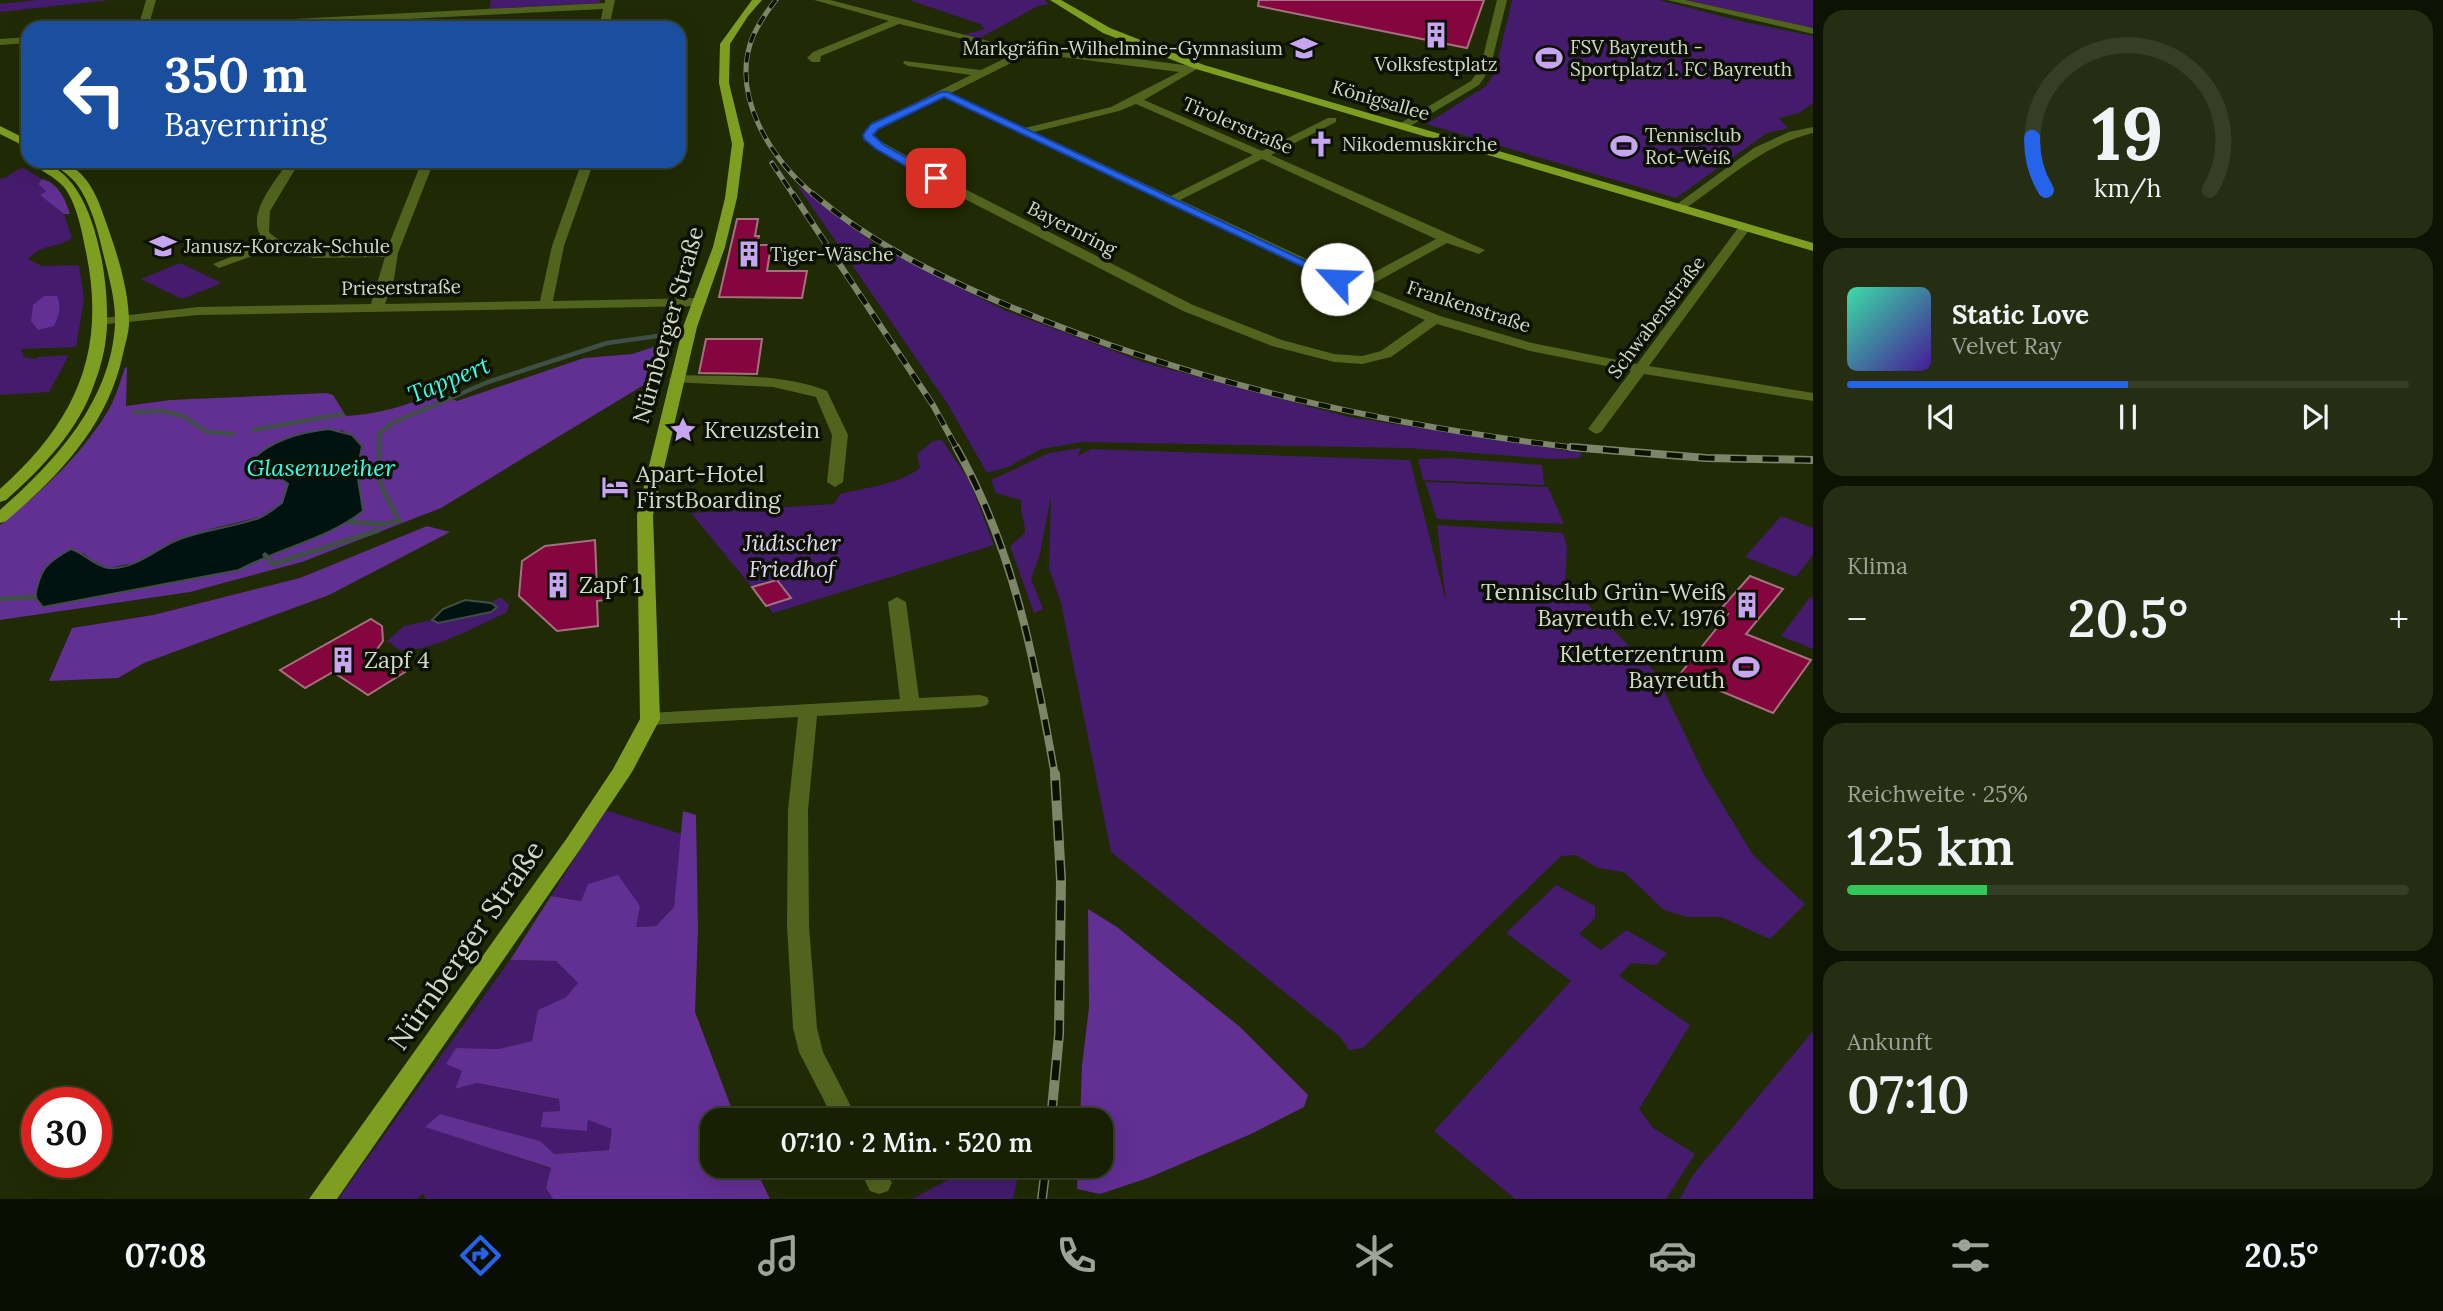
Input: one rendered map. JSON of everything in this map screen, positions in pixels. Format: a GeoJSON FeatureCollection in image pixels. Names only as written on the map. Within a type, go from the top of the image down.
{"type":"FeatureCollection","features":[{"type":"Feature","properties":{"kind":"main road","name":"Nürnberger Straße"},"geometry":{"type":"LineString","coordinates":[[322,1199],[575,843],[622,772],[650,719],[644,524],[676,379],[719,247],[736,162],[738,144],[724,83],[725,44],[744,14],[757,0]]}},
{"type":"Feature","properties":{"kind":"main road","name":"Königsallee"},"geometry":{"type":"LineString","coordinates":[[1055,0],[1136,45],[1200,67],[1813,247]]}},
{"type":"Feature","properties":{"kind":"main road"},"geometry":{"type":"LineString","coordinates":[[0,129],[21,141]]}},
{"type":"Feature","properties":{"kind":"main road"},"geometry":{"type":"LineString","coordinates":[[0,142],[21,153]]}},
{"type":"Feature","properties":{"kind":"main road"},"geometry":{"type":"LineString","coordinates":[[0,497],[46,454],[63,433],[88,386],[103,322],[92,249],[78,199],[65,180],[47,168]]}},
{"type":"Feature","properties":{"kind":"main road"},"geometry":{"type":"LineString","coordinates":[[0,518],[51,471],[85,431],[98,408],[116,363],[122,319],[107,244],[92,196],[81,179],[66,168]]}},
{"type":"Feature","properties":{"kind":"street"},"geometry":{"type":"LineString","coordinates":[[145,21],[151,0]]}},
{"type":"Feature","properties":{"kind":"street"},"geometry":{"type":"LineString","coordinates":[[479,16],[485,0]]}},
{"type":"Feature","properties":{"kind":"street"},"geometry":{"type":"LineString","coordinates":[[819,0],[980,42],[1028,51],[1100,57],[1187,70]]}},
{"type":"Feature","properties":{"kind":"street"},"geometry":{"type":"LineString","coordinates":[[1403,126],[1475,83],[1485,69],[1502,0]]}},
{"type":"Feature","properties":{"kind":"street"},"geometry":{"type":"LineString","coordinates":[[1672,0],[1813,31]]}},
{"type":"Feature","properties":{"kind":"street"},"geometry":{"type":"LineString","coordinates":[[313,21],[479,16],[610,3],[606,21]]}},
{"type":"Feature","properties":{"kind":"street"},"geometry":{"type":"LineString","coordinates":[[816,60],[812,58],[817,54],[898,21]]}},
{"type":"Feature","properties":{"kind":"street"},"geometry":{"type":"LineString","coordinates":[[0,42],[21,40]]}},
{"type":"Feature","properties":{"kind":"street"},"geometry":{"type":"LineString","coordinates":[[1100,57],[1136,45]]}},
{"type":"Feature","properties":{"kind":"street","name":"Bayernring"},"geometry":{"type":"LineString","coordinates":[[1028,51],[874,127],[870,130],[869,139],[1042,234],[1188,308],[1277,343],[1334,359],[1362,360],[1386,354],[1435,319]]}},
{"type":"Feature","properties":{"kind":"street"},"geometry":{"type":"LineString","coordinates":[[908,63],[984,74]]}},
{"type":"Feature","properties":{"kind":"street"},"geometry":{"type":"LineString","coordinates":[[1026,131],[1115,109],[1187,70],[1200,67]]}},
{"type":"Feature","properties":{"kind":"street","name":"Frankenstraße"},"geometry":{"type":"LineString","coordinates":[[944,94],[1356,287],[1435,319],[1530,347],[1690,379],[1813,397]]}},
{"type":"Feature","properties":{"kind":"street","name":"Tirolerstraße"},"geometry":{"type":"LineString","coordinates":[[1136,100],[1350,193],[1446,239],[1479,250]]}},
{"type":"Feature","properties":{"kind":"street"},"geometry":{"type":"LineString","coordinates":[[1171,200],[1332,120]]}},
{"type":"Feature","properties":{"kind":"street"},"geometry":{"type":"LineString","coordinates":[[1679,207],[1764,145],[1813,130]]}},
{"type":"Feature","properties":{"kind":"street"},"geometry":{"type":"LineString","coordinates":[[81,179],[89,168]]}},
{"type":"Feature","properties":{"kind":"street"},"geometry":{"type":"LineString","coordinates":[[273,245],[264,233],[262,218],[290,168]]}},
{"type":"Feature","properties":{"kind":"street"},"geometry":{"type":"LineString","coordinates":[[377,306],[387,279],[392,253],[425,168]]}},
{"type":"Feature","properties":{"kind":"street"},"geometry":{"type":"LineString","coordinates":[[546,304],[558,246],[586,168]]}},
{"type":"Feature","properties":{"kind":"street","name":"Schwabenstraße"},"geometry":{"type":"LineString","coordinates":[[1596,429],[1745,227]]}},
{"type":"Feature","properties":{"kind":"street"},"geometry":{"type":"LineString","coordinates":[[1356,287],[1446,239]]}},
{"type":"Feature","properties":{"kind":"street"},"geometry":{"type":"LineString","coordinates":[[219,264],[273,245],[302,253],[392,253]]}},
{"type":"Feature","properties":{"kind":"street","name":"Prieserstraße"},"geometry":{"type":"LineString","coordinates":[[103,322],[198,310],[701,302]]}},
{"type":"Feature","properties":{"kind":"street"},"geometry":{"type":"LineString","coordinates":[[676,379],[782,385],[808,388],[822,394],[841,435],[835,482]]}},
{"type":"Feature","properties":{"kind":"street"},"geometry":{"type":"LineString","coordinates":[[897,602],[910,704]]}},
{"type":"Feature","properties":{"kind":"street"},"geometry":{"type":"LineString","coordinates":[[650,719],[980,701]]}},
{"type":"Feature","properties":{"kind":"street"},"geometry":{"type":"LineString","coordinates":[[808,710],[798,810],[798,926],[805,1028],[811,1052],[840,1108]]}},
{"type":"Feature","properties":{"kind":"green space"},"geometry":{"type":"Polygon","coordinates":[[[37,0],[110,0],[0,12],[0,4],[37,0]]]}},
{"type":"Feature","properties":{"kind":"green space"},"geometry":{"type":"Polygon","coordinates":[[[491,0],[600,0],[599,3],[489,9],[491,0]]]}},
{"type":"Feature","properties":{"kind":"green space"},"geometry":{"type":"Polygon","coordinates":[[[909,0],[1044,0],[1049,4],[1038,6],[978,39],[963,35],[984,29],[980,24],[909,0]]]}},
{"type":"Feature","properties":{"kind":"green space"},"geometry":{"type":"Polygon","coordinates":[[[1512,0],[1659,0],[1813,36],[1813,103],[1799,113],[1779,118],[1788,128],[1767,133],[1676,198],[1426,124],[1486,86],[1495,72],[1512,0]]]}},
{"type":"Feature","properties":{"kind":"green space"},"geometry":{"type":"Polygon","coordinates":[[[1685,0],[1813,0],[1813,28],[1685,0]]]}},
{"type":"Feature","properties":{"kind":"green space"},"geometry":{"type":"Polygon","coordinates":[[[24,168],[42,179],[38,184],[46,191],[41,195],[64,214],[72,238],[44,248],[28,259],[42,266],[79,265],[84,299],[76,347],[21,349],[24,357],[36,359],[69,355],[49,392],[0,395],[0,179],[24,168]]]}},
{"type":"Feature","properties":{"kind":"green space"},"geometry":{"type":"Polygon","coordinates":[[[797,185],[876,245],[1004,310],[1146,363],[1349,417],[1582,453],[1580,458],[1552,459],[1409,448],[1082,442],[1041,449],[1008,467],[987,473],[947,403],[797,185]]]}},
{"type":"Feature","properties":{"kind":"green space"},"geometry":{"type":"Polygon","coordinates":[[[180,263],[222,283],[182,299],[141,279],[180,263]]]}},
{"type":"Feature","properties":{"kind":"green space","name":"Jüdischer Friedhof"},"geometry":{"type":"Polygon","coordinates":[[[942,440],[970,482],[994,545],[773,613],[691,513],[834,504],[840,494],[892,482],[911,474],[920,468],[917,454],[933,441],[942,440]]]}},
{"type":"Feature","properties":{"kind":"green space"},"geometry":{"type":"Polygon","coordinates":[[[1081,448],[1078,456],[1091,449],[1410,460],[1446,602],[1437,525],[1563,533],[1567,548],[1565,582],[1655,672],[1705,776],[1753,855],[1805,904],[1770,939],[1721,917],[1687,917],[1664,910],[1624,872],[1598,868],[1576,855],[1561,856],[1363,1048],[1349,1050],[1340,1037],[1111,852],[1061,603],[1049,568],[1051,496],[1040,554],[1031,579],[1043,609],[1034,613],[1010,546],[1025,533],[1021,500],[996,493],[991,480],[1049,453],[1081,448]]]}},
{"type":"Feature","properties":{"kind":"green space"},"geometry":{"type":"Polygon","coordinates":[[[1449,458],[1542,465],[1544,485],[1423,480],[1418,459],[1449,458]]]}},
{"type":"Feature","properties":{"kind":"green space"},"geometry":{"type":"Polygon","coordinates":[[[1425,482],[1548,487],[1564,524],[1437,519],[1425,482]]]}},
{"type":"Feature","properties":{"kind":"green space"},"geometry":{"type":"Polygon","coordinates":[[[1781,516],[1813,528],[1813,555],[1796,577],[1745,557],[1781,516]]]}},
{"type":"Feature","properties":{"kind":"green space"},"geometry":{"type":"Polygon","coordinates":[[[500,597],[509,605],[507,612],[438,643],[424,648],[401,650],[387,641],[404,626],[432,620],[438,623],[491,612],[496,607],[491,603],[500,597]]]}},
{"type":"Feature","properties":{"kind":"green space"},"geometry":{"type":"Polygon","coordinates":[[[1810,597],[1813,598],[1813,649],[1781,636],[1810,597]]]}},
{"type":"Feature","properties":{"kind":"green space"},"geometry":{"type":"Polygon","coordinates":[[[605,810],[682,834],[674,907],[656,926],[636,927],[581,901],[551,896],[605,810]]]}},
{"type":"Feature","properties":{"kind":"green space"},"geometry":{"type":"Polygon","coordinates":[[[1556,885],[1595,906],[1595,918],[1579,934],[1601,950],[1626,930],[1667,953],[1656,965],[1631,963],[1619,976],[1690,1025],[1639,1109],[1653,1128],[1695,1154],[1666,1199],[1515,1199],[1434,1131],[1571,981],[1506,933],[1556,885]]]}},
{"type":"Feature","properties":{"kind":"green space"},"geometry":{"type":"Polygon","coordinates":[[[510,960],[556,961],[578,983],[566,997],[538,1010],[532,1041],[499,1049],[456,1048],[462,1071],[455,1089],[477,1083],[559,1099],[560,1111],[587,1131],[588,1120],[613,1129],[609,1150],[554,1154],[539,1141],[440,1114],[426,1127],[552,1169],[546,1188],[553,1199],[426,1199],[423,1194],[417,1199],[338,1199],[510,960]]]}},
{"type":"Feature","properties":{"kind":"green space"},"geometry":{"type":"Polygon","coordinates":[[[1813,1031],[1813,1199],[1680,1199],[1692,1176],[1813,1031]]]}},
{"type":"Feature","properties":{"kind":"green space"},"geometry":{"type":"Polygon","coordinates":[[[951,1178],[1017,1178],[1013,1199],[912,1199],[951,1178]]]}},
{"type":"Feature","properties":{"kind":"shaded area"},"geometry":{"type":"Polygon","coordinates":[[[42,179],[60,192],[70,214],[64,214],[40,195],[46,191],[38,184],[42,179]]]}},
{"type":"Feature","properties":{"kind":"shaded area"},"geometry":{"type":"Polygon","coordinates":[[[44,296],[57,296],[59,311],[54,326],[38,330],[31,321],[33,305],[44,296]]]}},
{"type":"Feature","properties":{"kind":"shaded area"},"geometry":{"type":"Polygon","coordinates":[[[669,342],[657,377],[441,508],[302,562],[190,592],[0,620],[0,525],[45,486],[86,442],[109,409],[127,367],[126,406],[170,400],[326,393],[333,395],[346,416],[392,409],[436,393],[457,401],[584,358],[632,354],[669,342]],[[341,430],[277,476],[288,484],[282,503],[260,517],[175,541],[137,562],[109,568],[83,553],[43,607],[239,570],[363,511],[357,472],[362,446],[352,435],[341,430]]]}},
{"type":"Feature","properties":{"kind":"shaded area"},"geometry":{"type":"Polygon","coordinates":[[[427,526],[450,532],[329,595],[144,663],[118,678],[49,681],[72,628],[153,615],[300,578],[427,526]]]}},
{"type":"Feature","properties":{"kind":"shaded area"},"geometry":{"type":"Polygon","coordinates":[[[683,811],[696,815],[698,929],[695,1012],[731,1108],[700,1108],[700,1178],[760,1178],[770,1199],[553,1199],[546,1188],[551,1168],[425,1127],[440,1114],[540,1141],[554,1154],[609,1150],[612,1129],[588,1120],[587,1131],[541,1127],[543,1112],[560,1111],[559,1099],[477,1083],[455,1089],[462,1071],[446,1064],[456,1048],[499,1049],[532,1041],[538,1010],[566,997],[578,983],[556,961],[510,960],[551,896],[581,901],[588,884],[618,875],[640,906],[636,927],[656,926],[674,907],[683,811]]]}},
{"type":"Feature","properties":{"kind":"shaded area"},"geometry":{"type":"Polygon","coordinates":[[[1088,909],[1117,927],[1240,1027],[1308,1095],[1304,1107],[1251,1134],[1148,1178],[1100,1194],[1077,1189],[1077,1178],[1113,1178],[1113,1108],[1080,1108],[1089,1007],[1088,909]]]}},
{"type":"Feature","properties":{"kind":"water","name":"Glasenweiher"},"geometry":{"type":"Polygon","coordinates":[[[329,429],[352,435],[362,446],[357,472],[363,511],[349,521],[239,570],[43,607],[35,597],[42,573],[56,558],[71,549],[99,565],[118,568],[135,563],[185,537],[265,515],[282,503],[288,484],[256,467],[253,459],[270,446],[288,438],[329,429]]]}},
{"type":"Feature","properties":{"kind":"water"},"geometry":{"type":"Polygon","coordinates":[[[465,600],[491,603],[497,607],[491,612],[438,623],[432,620],[443,609],[465,600]]]}},
{"type":"Feature","properties":{"kind":"building","name":"Volksfestplatz"},"geometry":{"type":"Polygon","coordinates":[[[1259,0],[1484,0],[1467,48],[1258,6],[1259,0]]]}},
{"type":"Feature","properties":{"kind":"building"},"geometry":{"type":"Polygon","coordinates":[[[737,219],[758,219],[755,236],[759,236],[757,245],[771,245],[767,271],[807,271],[802,298],[719,297],[737,219]]]}},
{"type":"Feature","properties":{"kind":"building"},"geometry":{"type":"Polygon","coordinates":[[[706,339],[762,339],[757,374],[699,373],[706,339]]]}},
{"type":"Feature","properties":{"kind":"building","name":"Zapf 1"},"geometry":{"type":"Polygon","coordinates":[[[595,540],[597,587],[603,587],[604,600],[597,601],[598,626],[557,631],[519,596],[522,561],[545,546],[595,540]]]}},
{"type":"Feature","properties":{"kind":"building","name":"Kletterzentrum Bayreuth"},"geometry":{"type":"Polygon","coordinates":[[[1750,576],[1783,589],[1746,634],[1811,660],[1773,713],[1680,674],[1728,614],[1719,611],[1750,576]]]}},
{"type":"Feature","properties":{"kind":"building"},"geometry":{"type":"Polygon","coordinates":[[[777,580],[791,598],[766,606],[752,587],[777,580]]]}},
{"type":"Feature","properties":{"kind":"building","name":"Zapf 4"},"geometry":{"type":"Polygon","coordinates":[[[371,619],[382,626],[383,641],[375,652],[405,672],[368,695],[333,672],[305,688],[280,670],[371,619]]]}},
{"type":"Feature","properties":{"kind":"waterway","name":"Tappert"},"geometry":{"type":"LineString","coordinates":[[379,447],[379,434],[392,423],[488,382],[607,343],[672,334]]}},
{"type":"Feature","properties":{"kind":"waterway"},"geometry":{"type":"LineString","coordinates":[[134,412],[162,411],[183,416],[207,432],[233,434]]}},
{"type":"Feature","properties":{"kind":"waterway"},"geometry":{"type":"LineString","coordinates":[[253,430],[342,414]]}},
{"type":"Feature","properties":{"kind":"waterway","name":"Tappert"},"geometry":{"type":"LineString","coordinates":[[350,522],[385,524],[399,521],[380,483],[379,447]]}},
{"type":"Feature","properties":{"kind":"waterway","name":"Tappert"},"geometry":{"type":"LineString","coordinates":[[265,555],[273,564],[379,530]]}},
{"type":"Feature","properties":{"kind":"waterway"},"geometry":{"type":"LineString","coordinates":[[0,599],[35,597]]}},
{"type":"Feature","properties":{"kind":"railway"},"geometry":{"type":"LineString","coordinates":[[776,0],[755,31],[747,58],[746,81],[750,103],[758,124],[783,164],[815,196]]}},
{"type":"Feature","properties":{"kind":"railway"},"geometry":{"type":"LineString","coordinates":[[772,163],[794,196]]}},
{"type":"Feature","properties":{"kind":"railway"},"geometry":{"type":"LineString","coordinates":[[793,194],[933,405],[957,449]]}},
{"type":"Feature","properties":{"kind":"railway"},"geometry":{"type":"LineString","coordinates":[[813,194],[883,244],[958,284],[1080,335],[1151,359],[1293,399],[1366,415],[1572,447]]}},
{"type":"Feature","properties":{"kind":"railway"},"geometry":{"type":"LineString","coordinates":[[956,447],[976,486],[1008,566],[1030,649],[1055,776]]}},
{"type":"Feature","properties":{"kind":"railway"},"geometry":{"type":"LineString","coordinates":[[1572,447],[1706,458],[1813,460]]}},
{"type":"Feature","properties":{"kind":"railway"},"geometry":{"type":"LineString","coordinates":[[1572,447],[1586,449]]}},
{"type":"Feature","properties":{"kind":"railway"},"geometry":{"type":"LineString","coordinates":[[1052,1108],[1059,1034],[1061,880],[1055,774]]}},
{"type":"Feature","properties":{"kind":"railway"},"geometry":{"type":"LineString","coordinates":[[1042,1199],[1045,1178]]}},
{"type":"Feature","properties":{"kind":"place","name":"Volksfestplatz"},"geometry":{"type":"Point","coordinates":[1436,35]}},
{"type":"Feature","properties":{"kind":"place","name":"Markgräfin-Wilhelmine-Gymnasium"},"geometry":{"type":"Point","coordinates":[1304,48]}},
{"type":"Feature","properties":{"kind":"place","name":"FSV Bayreuth - Sportplatz 1. FC Bayreuth"},"geometry":{"type":"Point","coordinates":[1549,58]}},
{"type":"Feature","properties":{"kind":"place","name":"Nikodemuskirche"},"geometry":{"type":"Point","coordinates":[1321,144]}},
{"type":"Feature","properties":{"kind":"place","name":"Tennisclub Rot-Weiß"},"geometry":{"type":"Point","coordinates":[1624,146]}},
{"type":"Feature","properties":{"kind":"place","name":"Janusz-Korczak-Schule"},"geometry":{"type":"Point","coordinates":[163,246]}},
{"type":"Feature","properties":{"kind":"place","name":"Tiger-Wäsche"},"geometry":{"type":"Point","coordinates":[749,254]}},
{"type":"Feature","properties":{"kind":"place","name":"Kreuzstein"},"geometry":{"type":"Point","coordinates":[683,430]}},
{"type":"Feature","properties":{"kind":"place","name":"Apart-Hotel FirstBoarding"},"geometry":{"type":"Point","coordinates":[615,487]}},
{"type":"Feature","properties":{"kind":"place","name":"Zapf 1"},"geometry":{"type":"Point","coordinates":[558,585]}},
{"type":"Feature","properties":{"kind":"place","name":"Tennisclub Grün-Weiß Bayreuth e.V. 1976"},"geometry":{"type":"Point","coordinates":[1747,605]}},
{"type":"Feature","properties":{"kind":"place","name":"Zapf 4"},"geometry":{"type":"Point","coordinates":[343,660]}},
{"type":"Feature","properties":{"kind":"place","name":"Kletterzentrum Bayreuth"},"geometry":{"type":"Point","coordinates":[1746,667]}},
{"type":"Feature","properties":{"kind":"route"},"geometry":{"type":"LineString","coordinates":[[936,178],[880,147],[869,139],[868,135],[874,127],[944,94],[1337,279]]}}]}
